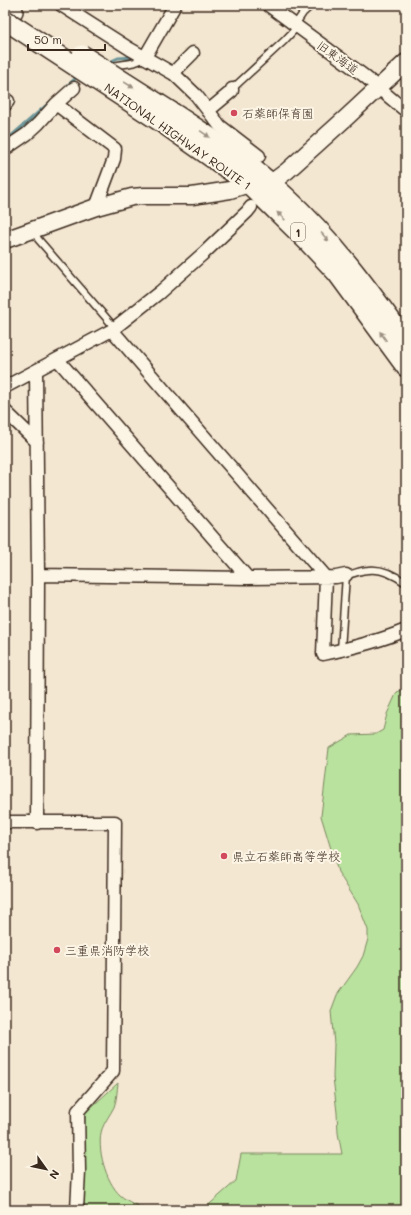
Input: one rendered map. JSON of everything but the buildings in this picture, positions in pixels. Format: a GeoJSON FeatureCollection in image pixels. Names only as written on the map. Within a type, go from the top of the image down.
{"type":"FeatureCollection","features":[{"type":"Feature","properties":{"kind":"highway","name":"NATIONAL HIGHWAY ROUTE 1"},"geometry":{"type":"LineString","coordinates":[[8,12],[168,118],[249,184],[337,273],[406,367]]}},
{"type":"Feature","properties":{"kind":"highway","name":"NATIONAL HIGHWAY ROUTE 1"},"geometry":{"type":"LineString","coordinates":[[168,118],[207,135],[286,196],[351,266],[406,341]]}},
{"type":"Feature","properties":{"kind":"main road"},"geometry":{"type":"LineString","coordinates":[[5,240],[96,207],[132,197],[192,196],[230,190],[249,184],[271,183],[287,171],[332,131],[406,62]]}},
{"type":"Feature","properties":{"kind":"street"},"geometry":{"type":"LineString","coordinates":[[61,5],[174,74],[196,96],[220,126],[259,156]]}},
{"type":"Feature","properties":{"kind":"street"},"geometry":{"type":"LineString","coordinates":[[145,57],[175,5]]}},
{"type":"Feature","properties":{"kind":"street","name":"旧東海道"},"geometry":{"type":"LineString","coordinates":[[268,5],[378,87],[406,111]]}},
{"type":"Feature","properties":{"kind":"street"},"geometry":{"type":"LineString","coordinates":[[174,74],[178,68],[193,54]]}},
{"type":"Feature","properties":{"kind":"street"},"geometry":{"type":"LineString","coordinates":[[5,149],[38,124],[78,83]]}},
{"type":"Feature","properties":{"kind":"street"},"geometry":{"type":"LineString","coordinates":[[208,111],[232,91],[232,89]]}},
{"type":"Feature","properties":{"kind":"street"},"geometry":{"type":"LineString","coordinates":[[56,104],[115,149],[114,159],[96,207]]}},
{"type":"Feature","properties":{"kind":"street"},"geometry":{"type":"LineString","coordinates":[[5,387],[58,360],[113,329],[160,292],[205,252],[251,207]]}},
{"type":"Feature","properties":{"kind":"street"},"geometry":{"type":"LineString","coordinates":[[113,329],[326,577],[323,654],[389,637],[406,630]]}},
{"type":"Feature","properties":{"kind":"street"},"geometry":{"type":"LineString","coordinates":[[58,360],[248,578]]}},
{"type":"Feature","properties":{"kind":"street"},"geometry":{"type":"LineString","coordinates":[[36,371],[38,575],[37,823]]}},
{"type":"Feature","properties":{"kind":"street"},"geometry":{"type":"LineString","coordinates":[[5,411],[37,442]]}},
{"type":"Feature","properties":{"kind":"street"},"geometry":{"type":"LineString","coordinates":[[38,575],[248,578],[326,577],[346,575]]}},
{"type":"Feature","properties":{"kind":"street"},"geometry":{"type":"LineString","coordinates":[[5,822],[115,822],[113,1071],[78,1111],[79,1171],[77,1210]]}},
{"type":"Feature","properties":{"kind":"lane"},"geometry":{"type":"LineString","coordinates":[[232,89],[279,46],[296,26],[303,13],[312,5]]}},
{"type":"Feature","properties":{"kind":"lane"},"geometry":{"type":"LineString","coordinates":[[78,83],[97,71],[116,64],[141,61],[145,57]]}},
{"type":"Feature","properties":{"kind":"lane"},"geometry":{"type":"LineString","coordinates":[[34,229],[38,238],[113,329]]}},
{"type":"Feature","properties":{"kind":"lane"},"geometry":{"type":"LineString","coordinates":[[341,650],[346,575],[367,570],[380,570],[395,576],[406,583]]}},
{"type":"Feature","properties":{"kind":"green space"},"geometry":{"type":"Polygon","coordinates":[[[405,689],[406,1210],[203,1210],[236,1181],[241,1154],[342,1154],[338,1133],[333,1077],[334,1044],[331,1011],[337,995],[363,956],[368,939],[368,930],[358,904],[338,872],[321,816],[329,748],[351,735],[376,734],[383,730],[387,714],[397,692],[405,689]]]}},
{"type":"Feature","properties":{"kind":"green space"},"geometry":{"type":"Polygon","coordinates":[[[118,1083],[115,1104],[103,1126],[100,1137],[101,1155],[110,1182],[120,1195],[130,1202],[147,1210],[81,1210],[85,1113],[118,1083]]]}},
{"type":"Feature","properties":{"kind":"waterway"},"geometry":{"type":"LineString","coordinates":[[107,63],[118,58],[135,57]]}},
{"type":"Feature","properties":{"kind":"waterway"},"geometry":{"type":"LineString","coordinates":[[68,85],[79,77]]}},
{"type":"Feature","properties":{"kind":"waterway"},"geometry":{"type":"LineString","coordinates":[[5,140],[49,103]]}},
{"type":"Feature","properties":{"kind":"place","name":"石薬師保育園"},"geometry":{"type":"Point","coordinates":[234,113]}},
{"type":"Feature","properties":{"kind":"place","name":"県立石薬師高等学校"},"geometry":{"type":"Point","coordinates":[224,856]}},
{"type":"Feature","properties":{"kind":"place","name":"三重県消防学校"},"geometry":{"type":"Point","coordinates":[57,950]}}]}
